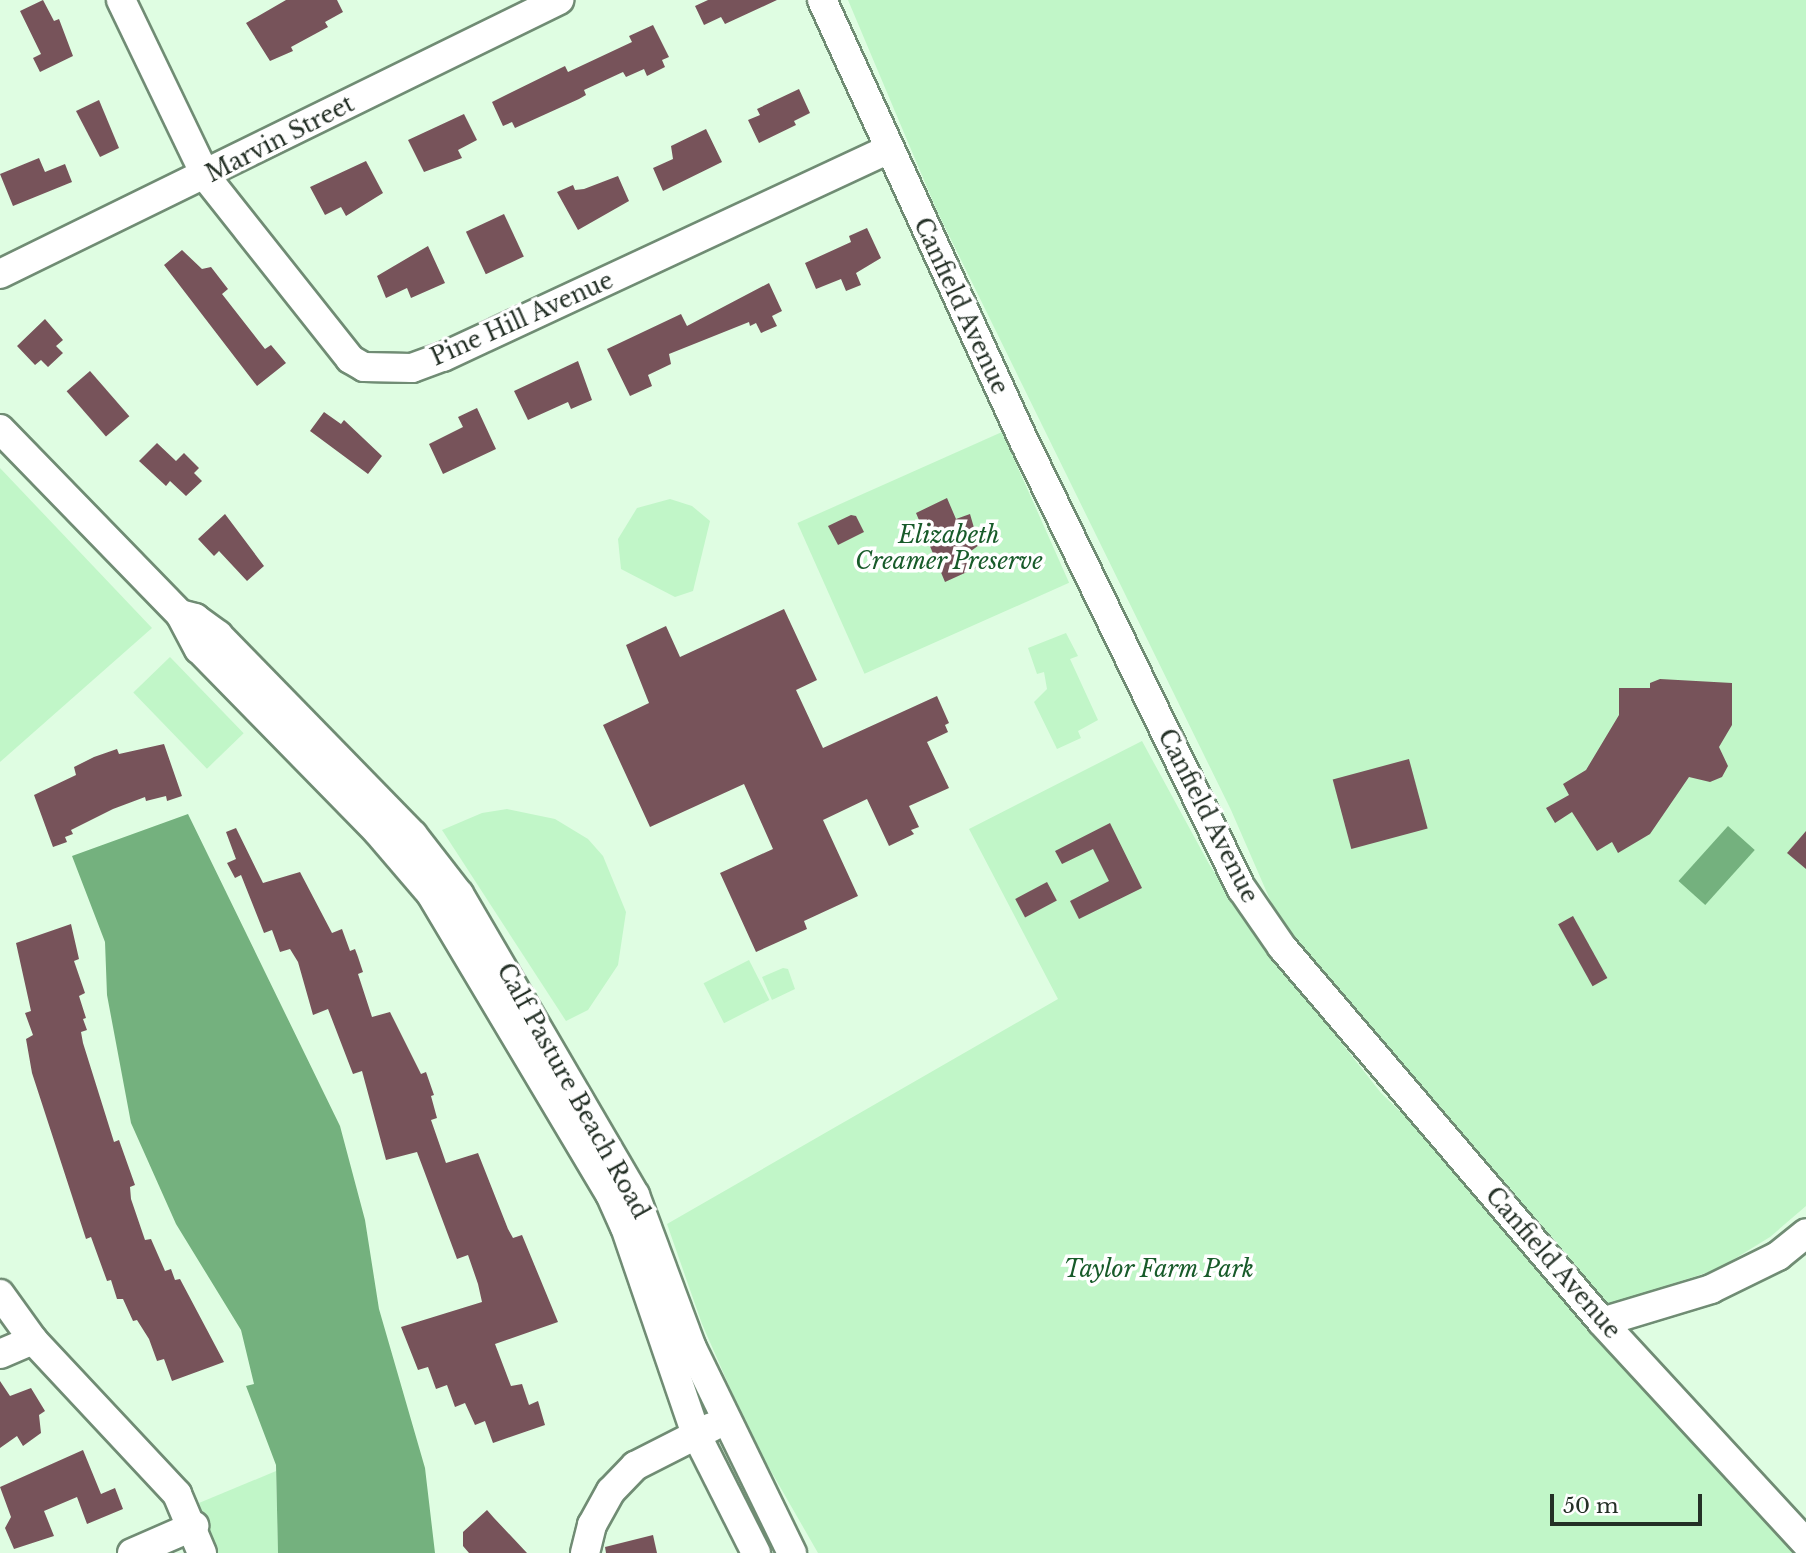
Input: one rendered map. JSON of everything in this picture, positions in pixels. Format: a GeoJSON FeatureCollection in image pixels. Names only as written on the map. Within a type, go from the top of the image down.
{"type":"FeatureCollection","features":[{"type":"Feature","properties":{"kind":"street","name":"Pine Hill Avenue"},"geometry":{"type":"LineString","coordinates":[[121,0],[205,177],[350,359],[363,367],[389,371],[443,358],[889,149]]}},
{"type":"Feature","properties":{"kind":"street","name":"Marvin Street"},"geometry":{"type":"LineString","coordinates":[[0,274],[205,177],[559,0]]}},
{"type":"Feature","properties":{"kind":"street","name":"Canfield Avenue"},"geometry":{"type":"LineString","coordinates":[[822,0],[1025,443],[1241,890],[1282,947],[1602,1322],[1806,1543]]}},
{"type":"Feature","properties":{"kind":"street","name":"Calf Pasture Beach Road"},"geometry":{"type":"LineString","coordinates":[[0,429],[180,614],[195,618],[218,635],[479,927],[635,1195],[681,1320],[725,1422],[792,1553]]}},
{"type":"Feature","properties":{"kind":"street","name":"Calf Pasture Beach Road"},"geometry":{"type":"LineString","coordinates":[[405,843],[610,1194],[625,1227],[695,1434],[756,1553]]}},
{"type":"Feature","properties":{"kind":"street"},"geometry":{"type":"LineString","coordinates":[[1602,1322],[1711,1289],[1778,1255],[1806,1233]]}},
{"type":"Feature","properties":{"kind":"street"},"geometry":{"type":"LineString","coordinates":[[0,1294],[33,1340],[152,1464],[177,1494],[194,1526],[202,1553]]}},
{"type":"Feature","properties":{"kind":"street"},"geometry":{"type":"LineString","coordinates":[[0,1354],[33,1340]]}},
{"type":"Feature","properties":{"kind":"street"},"geometry":{"type":"LineString","coordinates":[[585,1553],[592,1525],[611,1491],[635,1466],[695,1434],[725,1422]]}},
{"type":"Feature","properties":{"kind":"street"},"geometry":{"type":"LineString","coordinates":[[132,1553],[194,1526]]}},
{"type":"Feature","properties":{"kind":"green space"},"geometry":{"type":"Polygon","coordinates":[[[848,0],[1806,0],[1806,1206],[1770,1237],[1718,1269],[1604,1306],[1288,941],[1231,810],[937,211],[848,0]]]}},
{"type":"Feature","properties":{"kind":"green space","name":"Elizabeth Creamer Preserve"},"geometry":{"type":"Polygon","coordinates":[[[1002,432],[1069,583],[864,674],[797,523],[1002,432]]]}},
{"type":"Feature","properties":{"kind":"green space"},"geometry":{"type":"Polygon","coordinates":[[[0,468],[152,628],[0,762],[0,468]]]}},
{"type":"Feature","properties":{"kind":"green space"},"geometry":{"type":"Polygon","coordinates":[[[670,499],[692,506],[710,521],[693,591],[675,597],[621,569],[618,539],[637,508],[670,499]]]}},
{"type":"Feature","properties":{"kind":"green space"},"geometry":{"type":"Polygon","coordinates":[[[1066,633],[1078,656],[1070,659],[1098,720],[1078,731],[1081,738],[1057,749],[1034,702],[1047,689],[1044,672],[1037,674],[1028,648],[1066,633]]]}},
{"type":"Feature","properties":{"kind":"green space"},"geometry":{"type":"Polygon","coordinates":[[[170,657],[244,733],[207,769],[133,692],[170,657]]]}},
{"type":"Feature","properties":{"kind":"green space","name":"Taylor Farm Park"},"geometry":{"type":"Polygon","coordinates":[[[1142,741],[1209,864],[1251,928],[1381,1093],[1499,1207],[1803,1553],[818,1553],[752,1438],[702,1324],[667,1224],[1058,999],[969,829],[1142,741]]]}},
{"type":"Feature","properties":{"kind":"green space"},"geometry":{"type":"Polygon","coordinates":[[[507,809],[555,819],[588,839],[603,856],[626,912],[618,965],[588,1010],[566,1021],[442,830],[482,813],[507,809]]]}},
{"type":"Feature","properties":{"kind":"green space"},"geometry":{"type":"Polygon","coordinates":[[[749,960],[769,1000],[724,1023],[704,983],[749,960]]]}},
{"type":"Feature","properties":{"kind":"green space"},"geometry":{"type":"Polygon","coordinates":[[[783,968],[788,969],[795,989],[772,1000],[762,977],[783,968]]]}},
{"type":"Feature","properties":{"kind":"green space"},"geometry":{"type":"Polygon","coordinates":[[[276,1471],[278,1553],[215,1553],[199,1503],[276,1471]]]}},
{"type":"Feature","properties":{"kind":"shaded area"},"geometry":{"type":"Polygon","coordinates":[[[188,814],[340,1126],[365,1220],[379,1309],[425,1468],[435,1553],[278,1553],[276,1465],[246,1386],[254,1384],[241,1330],[176,1224],[131,1123],[107,995],[105,942],[72,856],[188,814]]]}},
{"type":"Feature","properties":{"kind":"shaded area"},"geometry":{"type":"Polygon","coordinates":[[[1728,826],[1755,850],[1705,905],[1678,881],[1728,826]]]}},
{"type":"Feature","properties":{"kind":"building"},"geometry":{"type":"Polygon","coordinates":[[[43,0],[54,21],[59,19],[73,56],[40,72],[33,58],[41,54],[20,11],[43,0]]]}},
{"type":"Feature","properties":{"kind":"building"},"geometry":{"type":"Polygon","coordinates":[[[286,0],[337,0],[343,12],[325,22],[328,27],[291,47],[293,51],[270,61],[246,23],[286,0]]]}},
{"type":"Feature","properties":{"kind":"building"},"geometry":{"type":"Polygon","coordinates":[[[708,0],[777,0],[725,24],[721,17],[704,25],[695,6],[708,0]]]}},
{"type":"Feature","properties":{"kind":"building"},"geometry":{"type":"Polygon","coordinates":[[[653,25],[669,57],[662,60],[665,67],[647,76],[644,69],[626,77],[623,72],[584,90],[586,95],[579,99],[515,128],[512,122],[503,126],[492,102],[565,66],[568,72],[632,42],[629,36],[653,25]]]}},
{"type":"Feature","properties":{"kind":"building"},"geometry":{"type":"Polygon","coordinates":[[[799,89],[810,113],[794,121],[796,125],[759,143],[748,120],[760,115],[757,109],[799,89]]]}},
{"type":"Feature","properties":{"kind":"building"},"geometry":{"type":"Polygon","coordinates":[[[99,100],[119,148],[100,157],[76,111],[99,100]]]}},
{"type":"Feature","properties":{"kind":"building"},"geometry":{"type":"Polygon","coordinates":[[[464,114],[477,140],[458,150],[462,158],[424,172],[408,140],[464,114]]]}},
{"type":"Feature","properties":{"kind":"building"},"geometry":{"type":"Polygon","coordinates":[[[706,129],[722,162],[663,191],[653,168],[673,159],[671,146],[706,129]]]}},
{"type":"Feature","properties":{"kind":"building"},"geometry":{"type":"Polygon","coordinates":[[[39,158],[45,172],[65,164],[72,182],[13,206],[0,174],[39,158]]]}},
{"type":"Feature","properties":{"kind":"building"},"geometry":{"type":"Polygon","coordinates":[[[366,161],[383,193],[346,216],[341,207],[325,215],[310,187],[366,161]]]}},
{"type":"Feature","properties":{"kind":"building"},"geometry":{"type":"Polygon","coordinates":[[[618,176],[629,201],[578,230],[557,192],[573,185],[575,190],[584,189],[618,176]]]}},
{"type":"Feature","properties":{"kind":"building"},"geometry":{"type":"Polygon","coordinates":[[[504,214],[524,257],[486,274],[466,232],[504,214]]]}},
{"type":"Feature","properties":{"kind":"building"},"geometry":{"type":"Polygon","coordinates":[[[867,228],[881,258],[856,273],[861,285],[846,291],[841,279],[816,289],[805,263],[851,242],[849,236],[867,228]]]}},
{"type":"Feature","properties":{"kind":"building"},"geometry":{"type":"Polygon","coordinates":[[[428,246],[445,283],[411,298],[407,288],[386,298],[377,276],[428,246]]]}},
{"type":"Feature","properties":{"kind":"building"},"geometry":{"type":"Polygon","coordinates":[[[182,250],[202,269],[211,267],[228,289],[222,294],[265,349],[271,345],[286,363],[257,386],[164,265],[182,250]]]}},
{"type":"Feature","properties":{"kind":"building"},"geometry":{"type":"Polygon","coordinates":[[[769,283],[782,311],[772,316],[777,326],[761,333],[756,323],[750,326],[749,322],[669,354],[671,364],[648,375],[652,386],[630,396],[607,349],[681,314],[687,326],[769,283]]]}},
{"type":"Feature","properties":{"kind":"building"},"geometry":{"type":"Polygon","coordinates":[[[45,319],[63,340],[56,346],[63,353],[48,367],[41,360],[35,365],[17,346],[45,319]]]}},
{"type":"Feature","properties":{"kind":"building"},"geometry":{"type":"Polygon","coordinates":[[[578,361],[592,400],[571,409],[568,402],[528,420],[514,391],[578,361]]]}},
{"type":"Feature","properties":{"kind":"building"},"geometry":{"type":"Polygon","coordinates":[[[90,371],[129,416],[106,437],[67,391],[90,371]]]}},
{"type":"Feature","properties":{"kind":"building"},"geometry":{"type":"Polygon","coordinates":[[[477,408],[496,449],[443,474],[429,444],[463,427],[458,417],[477,408]]]}},
{"type":"Feature","properties":{"kind":"building"},"geometry":{"type":"Polygon","coordinates":[[[324,412],[341,424],[344,420],[382,456],[368,474],[310,431],[324,412]]]}},
{"type":"Feature","properties":{"kind":"building"},"geometry":{"type":"Polygon","coordinates":[[[157,443],[176,461],[184,453],[199,468],[194,473],[202,481],[186,496],[170,481],[166,486],[139,461],[157,443]]]}},
{"type":"Feature","properties":{"kind":"building"},"geometry":{"type":"Polygon","coordinates":[[[947,498],[956,519],[970,514],[979,545],[971,551],[978,567],[945,582],[916,513],[947,498]]]}},
{"type":"Feature","properties":{"kind":"building"},"geometry":{"type":"Polygon","coordinates":[[[225,514],[264,566],[247,581],[219,551],[214,556],[198,539],[225,514]]]}},
{"type":"Feature","properties":{"kind":"building"},"geometry":{"type":"Polygon","coordinates":[[[851,515],[856,516],[864,532],[838,545],[828,526],[851,515]]]}},
{"type":"Feature","properties":{"kind":"building"},"geometry":{"type":"Polygon","coordinates":[[[784,609],[817,680],[796,690],[823,748],[937,696],[949,723],[945,725],[948,732],[927,742],[949,788],[909,806],[919,827],[911,830],[914,834],[889,846],[867,799],[823,820],[858,896],[804,921],[807,929],[756,952],[720,873],[773,849],[744,784],[650,827],[603,725],[649,703],[626,645],[666,626],[680,657],[784,609]]]}},
{"type":"Feature","properties":{"kind":"building"},"geometry":{"type":"Polygon","coordinates":[[[1660,679],[1732,683],[1732,725],[1719,747],[1728,766],[1722,777],[1710,782],[1689,777],[1650,834],[1618,853],[1612,842],[1597,851],[1572,812],[1555,823],[1546,808],[1569,795],[1563,784],[1586,770],[1619,715],[1619,688],[1650,688],[1650,683],[1660,679]]]}},
{"type":"Feature","properties":{"kind":"building"},"geometry":{"type":"Polygon","coordinates":[[[164,744],[182,796],[167,801],[166,796],[146,801],[145,797],[113,809],[71,830],[73,834],[65,837],[67,842],[53,847],[34,795],[76,775],[74,767],[94,757],[117,749],[119,754],[164,744]]]}},
{"type":"Feature","properties":{"kind":"building"},"geometry":{"type":"Polygon","coordinates":[[[1409,759],[1428,829],[1351,849],[1333,779],[1409,759]]]}},
{"type":"Feature","properties":{"kind":"building"},"geometry":{"type":"Polygon","coordinates":[[[1110,823],[1142,888],[1079,919],[1070,901],[1109,881],[1093,849],[1062,864],[1055,851],[1110,823]]]}},
{"type":"Feature","properties":{"kind":"building"},"geometry":{"type":"Polygon","coordinates":[[[236,828],[263,883],[300,872],[332,933],[342,929],[350,951],[355,949],[358,957],[363,972],[358,974],[372,1017],[390,1012],[421,1074],[426,1072],[434,1095],[431,1096],[437,1118],[431,1120],[446,1163],[478,1153],[508,1229],[513,1238],[522,1235],[558,1322],[495,1344],[511,1386],[522,1384],[529,1405],[538,1401],[545,1425],[493,1443],[485,1421],[475,1425],[465,1403],[455,1407],[447,1385],[436,1389],[428,1367],[418,1370],[401,1327],[482,1302],[478,1284],[468,1255],[457,1259],[417,1152],[386,1160],[362,1071],[353,1074],[328,1009],[313,1015],[298,962],[290,949],[280,952],[272,930],[264,933],[241,875],[235,878],[227,863],[236,859],[226,832],[236,828]]]}},
{"type":"Feature","properties":{"kind":"building"},"geometry":{"type":"Polygon","coordinates":[[[1806,831],[1806,869],[1787,853],[1806,831]]]}},
{"type":"Feature","properties":{"kind":"building"},"geometry":{"type":"Polygon","coordinates":[[[1047,882],[1057,901],[1025,917],[1015,899],[1047,882]]]}},
{"type":"Feature","properties":{"kind":"building"},"geometry":{"type":"Polygon","coordinates":[[[1573,916],[1607,978],[1593,986],[1558,924],[1573,916]]]}},
{"type":"Feature","properties":{"kind":"building"},"geometry":{"type":"Polygon","coordinates":[[[71,924],[79,959],[74,961],[85,993],[79,996],[86,1018],[83,1019],[87,1030],[81,1032],[83,1043],[114,1142],[119,1140],[135,1185],[130,1187],[131,1199],[145,1240],[151,1239],[165,1271],[171,1269],[175,1280],[180,1279],[224,1362],[172,1381],[164,1359],[157,1361],[149,1339],[137,1320],[133,1321],[123,1299],[117,1299],[111,1280],[107,1281],[91,1237],[86,1239],[32,1073],[26,1039],[33,1035],[25,1013],[31,1011],[16,943],[71,924]]]}},
{"type":"Feature","properties":{"kind":"building"},"geometry":{"type":"Polygon","coordinates":[[[0,1381],[10,1396],[31,1388],[45,1411],[39,1415],[41,1433],[23,1446],[17,1436],[0,1448],[0,1381]]]}},
{"type":"Feature","properties":{"kind":"building"},"geometry":{"type":"Polygon","coordinates":[[[83,1450],[101,1494],[115,1488],[123,1509],[87,1524],[77,1497],[44,1511],[54,1536],[14,1549],[5,1528],[11,1517],[0,1487],[83,1450]]]}},
{"type":"Feature","properties":{"kind":"building"},"geometry":{"type":"Polygon","coordinates":[[[487,1510],[527,1553],[469,1553],[463,1546],[463,1532],[487,1510]]]}},
{"type":"Feature","properties":{"kind":"building"},"geometry":{"type":"Polygon","coordinates":[[[653,1535],[657,1553],[606,1553],[605,1547],[653,1535]]]}}]}
